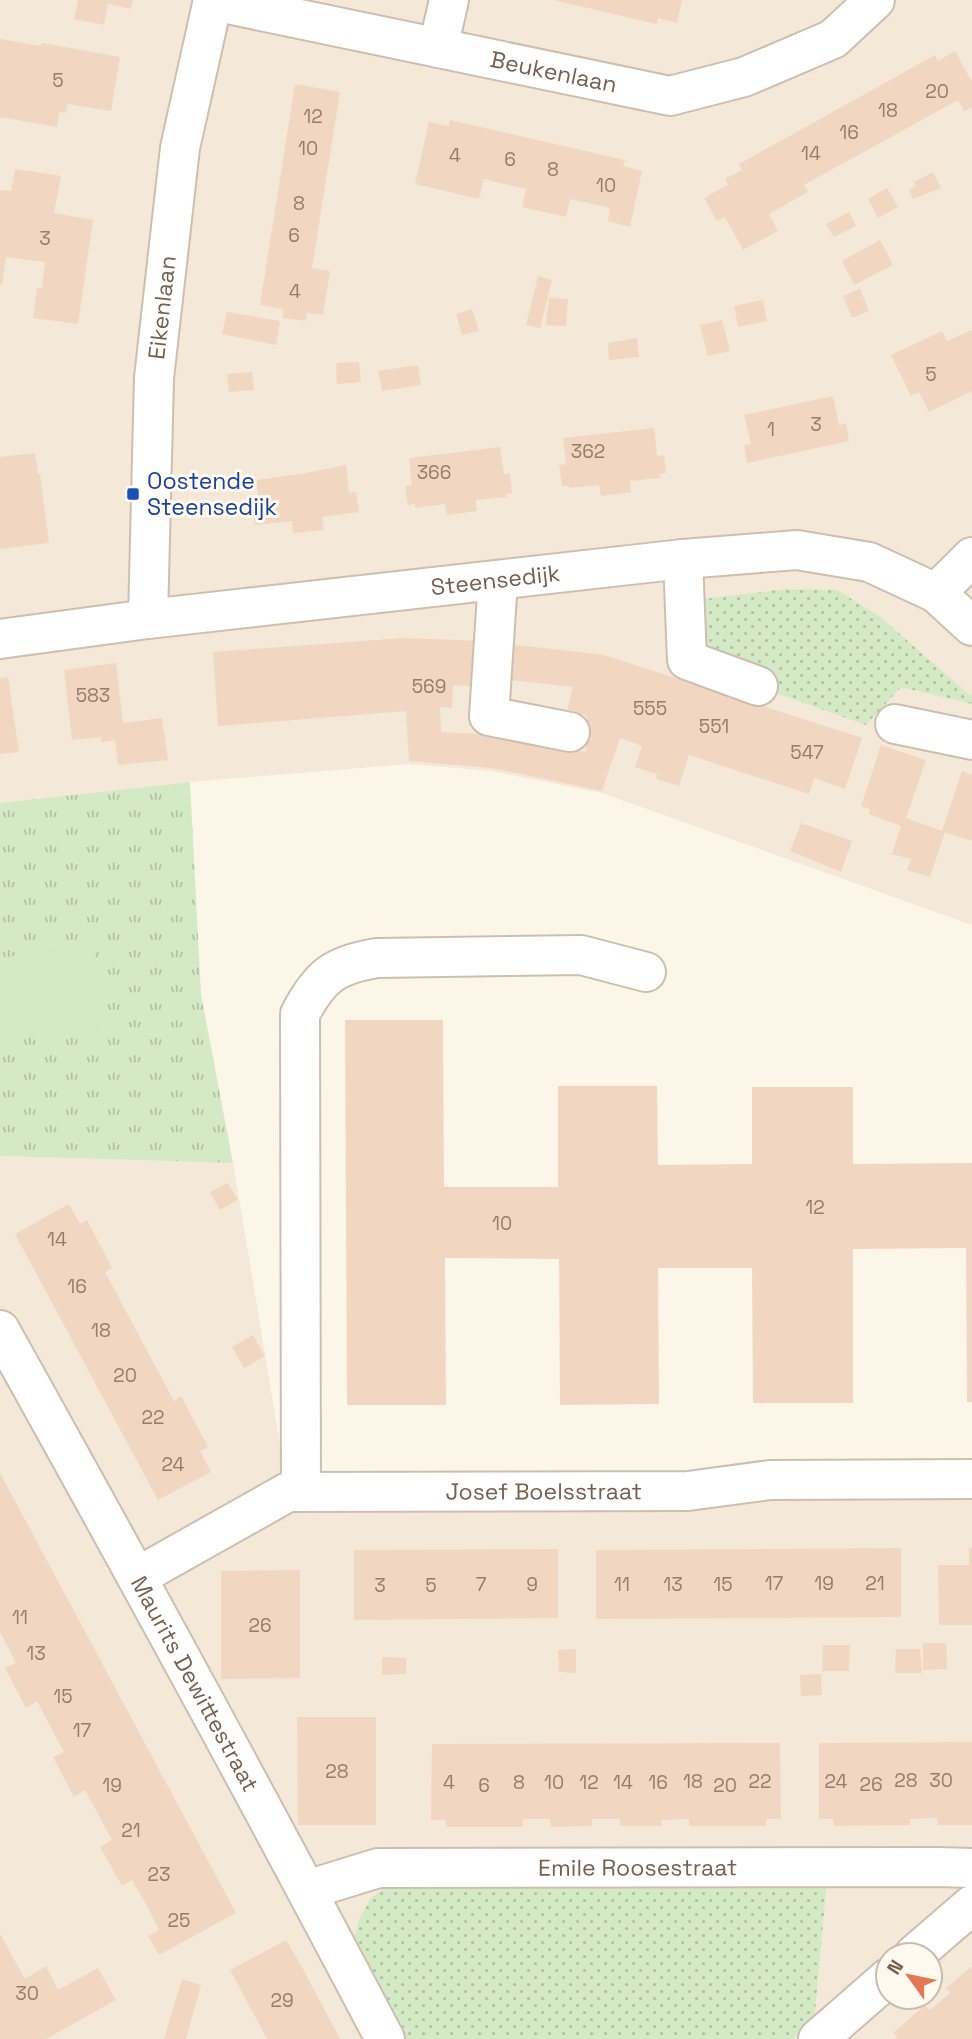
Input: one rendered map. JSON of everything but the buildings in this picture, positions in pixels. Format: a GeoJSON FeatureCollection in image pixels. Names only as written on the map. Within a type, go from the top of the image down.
{"type":"FeatureCollection","features":[{"type":"Feature","properties":{"kind":"street","name":"Beukenlaan"},"geometry":{"type":"LineString","coordinates":[[213,0],[670,96],[744,77],[833,39],[875,0]]}},
{"type":"Feature","properties":{"kind":"street","name":"Eikenlaan"},"geometry":{"type":"LineString","coordinates":[[148,619],[156,364],[180,148],[213,0]]}},
{"type":"Feature","properties":{"kind":"street"},"geometry":{"type":"LineString","coordinates":[[438,48],[449,0]]}},
{"type":"Feature","properties":{"kind":"street","name":"Steensedijk"},"geometry":{"type":"LineString","coordinates":[[0,639],[148,619],[683,559],[797,550],[869,562],[936,593],[972,626]]}},
{"type":"Feature","properties":{"kind":"street"},"geometry":{"type":"LineString","coordinates":[[936,593],[972,557]]}},
{"type":"Feature","properties":{"kind":"street"},"geometry":{"type":"LineString","coordinates":[[683,559],[687,660],[758,686]]}},
{"type":"Feature","properties":{"kind":"street"},"geometry":{"type":"LineString","coordinates":[[498,580],[488,716],[570,732]]}},
{"type":"Feature","properties":{"kind":"street"},"geometry":{"type":"LineString","coordinates":[[895,724],[972,740]]}},
{"type":"Feature","properties":{"kind":"street"},"geometry":{"type":"LineString","coordinates":[[301,1492],[300,1014],[311,993],[329,974],[351,962],[377,958],[582,955],[646,972]]}},
{"type":"Feature","properties":{"kind":"street","name":"Maurits Dewittestraat"},"geometry":{"type":"LineString","coordinates":[[0,1331],[137,1577],[385,2039]]}},
{"type":"Feature","properties":{"kind":"street","name":"Josef Boelsstraat"},"geometry":{"type":"LineString","coordinates":[[137,1577],[288,1492],[688,1491],[770,1480],[972,1479]]}},
{"type":"Feature","properties":{"kind":"street","name":"Emile Roosestraat"},"geometry":{"type":"LineString","coordinates":[[307,1890],[378,1868],[972,1868]]}},
{"type":"Feature","properties":{"kind":"street"},"geometry":{"type":"LineString","coordinates":[[930,1941],[972,1905]]}},
{"type":"Feature","properties":{"kind":"street"},"geometry":{"type":"LineString","coordinates":[[818,2039],[874,1990]]}},
{"type":"Feature","properties":{"kind":"shaded area"},"geometry":{"type":"Polygon","coordinates":[[[0,0],[972,0],[972,925],[602,793],[491,771],[409,764],[190,782],[0,803],[0,0]]]}},
{"type":"Feature","properties":{"kind":"shaded area"},"geometry":{"type":"Polygon","coordinates":[[[0,1156],[233,1163],[288,1492],[972,1479],[972,2039],[0,2039],[0,1156]]]}},
{"type":"Feature","properties":{"kind":"green space"},"geometry":{"type":"Polygon","coordinates":[[[787,589],[837,590],[879,616],[972,697],[972,704],[901,687],[866,725],[770,691],[711,658],[701,643],[695,600],[787,589]]]}},
{"type":"Feature","properties":{"kind":"green space"},"geometry":{"type":"Polygon","coordinates":[[[190,782],[201,994],[233,1163],[0,1156],[0,803],[190,782]]]}},
{"type":"Feature","properties":{"kind":"green space"},"geometry":{"type":"Polygon","coordinates":[[[93,945],[104,1026],[0,1041],[0,958],[93,945]]]}},
{"type":"Feature","properties":{"kind":"green space"},"geometry":{"type":"Polygon","coordinates":[[[827,1881],[814,2022],[793,2039],[399,2039],[353,1942],[359,1920],[370,1899],[388,1884],[827,1881]]]}},
{"type":"Feature","properties":{"kind":"place","name":"Oostende Steensedijk"},"geometry":{"type":"Point","coordinates":[133,494]}}]}
